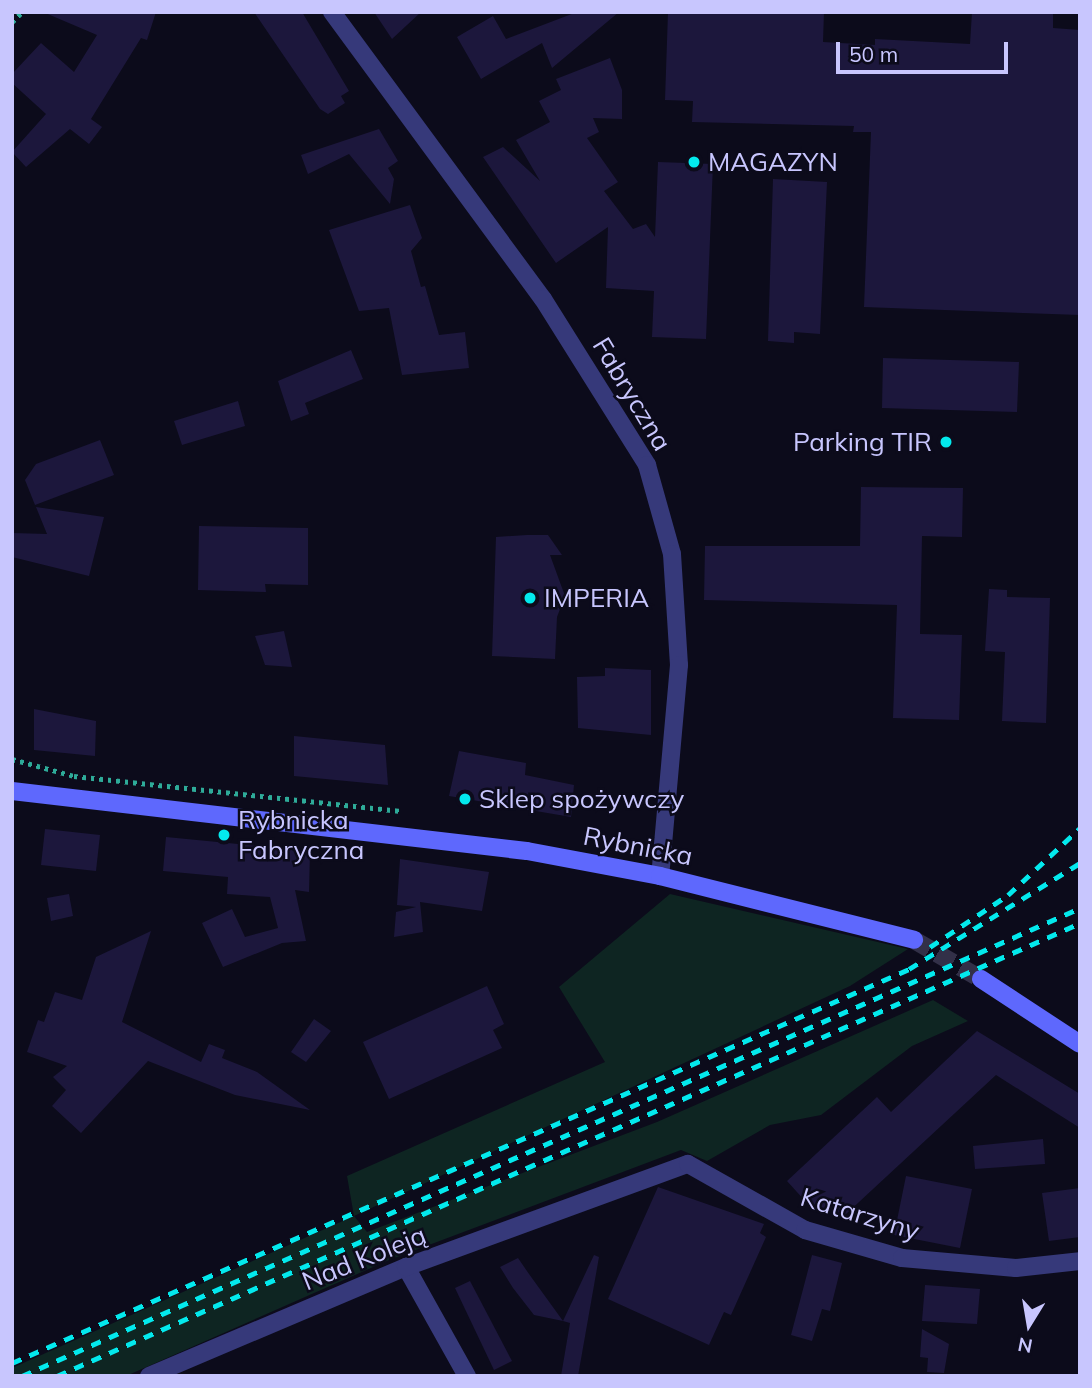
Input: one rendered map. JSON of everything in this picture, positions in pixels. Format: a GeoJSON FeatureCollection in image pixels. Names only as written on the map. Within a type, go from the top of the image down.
{"type":"FeatureCollection","features":[{"type":"Feature","properties":{"kind":"street","name":"Fabryczna"},"geometry":{"type":"LineString","coordinates":[[332,12],[543,299],[647,465],[672,554],[679,665],[660,876]]}},
{"type":"Feature","properties":{"kind":"street","name":"Rybnicka"},"geometry":{"type":"LineString","coordinates":[[12,791],[405,833],[660,876],[914,940]]}},
{"type":"Feature","properties":{"kind":"street"},"geometry":{"type":"LineString","coordinates":[[981,979],[1080,1044]]}},
{"type":"Feature","properties":{"kind":"street","name":"Katarzyny"},"geometry":{"type":"LineString","coordinates":[[603,1198],[688,1164],[805,1230],[902,1258],[1016,1268],[1080,1261]]}},
{"type":"Feature","properties":{"kind":"street","name":"Nad Koleją"},"geometry":{"type":"LineString","coordinates":[[149,1376],[406,1267],[603,1198]]}},
{"type":"Feature","properties":{"kind":"street"},"geometry":{"type":"LineString","coordinates":[[406,1267],[467,1376]]}},
{"type":"Feature","properties":{"kind":"path"},"geometry":{"type":"LineString","coordinates":[[12,22],[22,12]]}},
{"type":"Feature","properties":{"kind":"path"},"geometry":{"type":"LineString","coordinates":[[12,759],[74,776],[402,811]]}},
{"type":"Feature","properties":{"kind":"green space"},"geometry":{"type":"Polygon","coordinates":[[[670,894],[908,949],[850,986],[354,1216],[347,1176],[605,1062],[559,987],[670,894]]]}},
{"type":"Feature","properties":{"kind":"green space"},"geometry":{"type":"Polygon","coordinates":[[[933,1000],[968,1021],[912,1046],[821,1115],[770,1125],[707,1161],[681,1150],[389,1260],[126,1376],[12,1376],[12,1368],[354,1216],[367,1232],[657,1122],[933,1000]]]}},
{"type":"Feature","properties":{"kind":"building"},"geometry":{"type":"Polygon","coordinates":[[[43,12],[156,12],[147,40],[141,38],[91,119],[102,127],[89,144],[70,129],[26,167],[12,152],[46,114],[12,83],[12,74],[41,43],[74,72],[97,35],[43,12]]]}},
{"type":"Feature","properties":{"kind":"building"},"geometry":{"type":"Polygon","coordinates":[[[254,12],[302,12],[349,91],[341,96],[345,103],[328,114],[320,109],[254,12]]]}},
{"type":"Feature","properties":{"kind":"building"},"geometry":{"type":"Polygon","coordinates":[[[374,12],[421,12],[392,39],[374,12]]]}},
{"type":"Feature","properties":{"kind":"building"},"geometry":{"type":"Polygon","coordinates":[[[577,12],[619,12],[552,68],[542,43],[481,79],[457,37],[493,16],[506,39],[577,12]]]}},
{"type":"Feature","properties":{"kind":"building"},"geometry":{"type":"Polygon","coordinates":[[[668,12],[824,12],[823,42],[875,45],[875,39],[970,44],[972,12],[1053,12],[1053,28],[1080,30],[1080,315],[864,307],[871,132],[853,132],[854,126],[692,122],[693,101],[665,100],[668,12]]]}},
{"type":"Feature","properties":{"kind":"building"},"geometry":{"type":"Polygon","coordinates":[[[610,58],[622,90],[622,119],[593,118],[599,132],[587,138],[618,182],[604,191],[633,229],[646,224],[655,237],[658,162],[713,164],[706,339],[652,337],[654,291],[606,288],[608,227],[556,263],[483,157],[503,147],[540,181],[516,140],[550,122],[539,101],[561,90],[556,79],[610,58]]]}},
{"type":"Feature","properties":{"kind":"building"},"geometry":{"type":"Polygon","coordinates":[[[379,129],[398,161],[388,168],[394,179],[390,204],[349,154],[308,174],[301,155],[379,129]]]}},
{"type":"Feature","properties":{"kind":"building"},"geometry":{"type":"Polygon","coordinates":[[[773,179],[827,182],[820,334],[794,332],[794,343],[768,341],[773,179]]]}},
{"type":"Feature","properties":{"kind":"building"},"geometry":{"type":"Polygon","coordinates":[[[410,205],[422,238],[411,251],[421,287],[425,286],[439,335],[465,332],[469,368],[402,375],[389,308],[359,311],[329,230],[410,205]]]}},
{"type":"Feature","properties":{"kind":"building"},"geometry":{"type":"Polygon","coordinates":[[[351,350],[363,379],[305,403],[309,414],[291,421],[278,381],[351,350]]]}},
{"type":"Feature","properties":{"kind":"building"},"geometry":{"type":"Polygon","coordinates":[[[883,358],[1019,362],[1017,412],[882,408],[883,358]]]}},
{"type":"Feature","properties":{"kind":"building"},"geometry":{"type":"Polygon","coordinates":[[[238,401],[245,426],[182,445],[174,421],[238,401]]]}},
{"type":"Feature","properties":{"kind":"building"},"geometry":{"type":"Polygon","coordinates":[[[100,440],[114,475],[35,505],[25,480],[36,464],[100,440]]]}},
{"type":"Feature","properties":{"kind":"building"},"geometry":{"type":"Polygon","coordinates":[[[861,487],[963,488],[962,537],[922,536],[920,634],[962,635],[959,720],[893,718],[897,605],[704,600],[705,546],[860,546],[861,487]]]}},
{"type":"Feature","properties":{"kind":"building"},"geometry":{"type":"Polygon","coordinates":[[[36,507],[104,517],[89,576],[12,557],[12,533],[47,534],[36,507]]]}},
{"type":"Feature","properties":{"kind":"building"},"geometry":{"type":"Polygon","coordinates":[[[199,526],[308,528],[308,585],[265,584],[266,592],[198,590],[199,526]]]}},
{"type":"Feature","properties":{"kind":"building","name":"IMPERIA"},"geometry":{"type":"Polygon","coordinates":[[[548,535],[562,555],[550,555],[565,596],[557,617],[555,659],[492,656],[496,537],[548,535]]]}},
{"type":"Feature","properties":{"kind":"building"},"geometry":{"type":"Polygon","coordinates":[[[989,589],[1007,590],[1007,597],[1050,598],[1046,723],[1002,721],[1005,652],[985,651],[989,589]]]}},
{"type":"Feature","properties":{"kind":"building"},"geometry":{"type":"Polygon","coordinates":[[[284,631],[292,667],[265,665],[255,636],[284,631]]]}},
{"type":"Feature","properties":{"kind":"building"},"geometry":{"type":"Polygon","coordinates":[[[605,668],[651,670],[651,735],[578,728],[577,677],[605,676],[605,668]]]}},
{"type":"Feature","properties":{"kind":"building"},"geometry":{"type":"Polygon","coordinates":[[[34,709],[96,721],[95,756],[34,750],[34,709]]]}},
{"type":"Feature","properties":{"kind":"building"},"geometry":{"type":"Polygon","coordinates":[[[294,736],[385,745],[388,785],[294,776],[294,736]]]}},
{"type":"Feature","properties":{"kind":"building"},"geometry":{"type":"Polygon","coordinates":[[[459,751],[526,763],[525,775],[574,785],[571,817],[449,796],[459,751]]]}},
{"type":"Feature","properties":{"kind":"building"},"geometry":{"type":"Polygon","coordinates":[[[45,829],[100,835],[96,871],[41,865],[45,829]]]}},
{"type":"Feature","properties":{"kind":"building"},"geometry":{"type":"Polygon","coordinates":[[[166,837],[310,851],[309,892],[295,890],[306,941],[282,943],[223,967],[202,923],[232,909],[245,937],[278,928],[270,897],[227,894],[228,877],[163,871],[166,837]]]}},
{"type":"Feature","properties":{"kind":"building"},"geometry":{"type":"Polygon","coordinates":[[[400,859],[489,872],[482,911],[420,902],[423,932],[394,937],[396,912],[416,907],[397,905],[400,859]]]}},
{"type":"Feature","properties":{"kind":"building"},"geometry":{"type":"Polygon","coordinates":[[[69,894],[73,916],[51,921],[47,898],[69,894]]]}},
{"type":"Feature","properties":{"kind":"building"},"geometry":{"type":"Polygon","coordinates":[[[151,931],[122,1022],[201,1062],[209,1044],[225,1050],[222,1058],[257,1072],[310,1110],[235,1095],[148,1061],[81,1133],[52,1106],[66,1090],[53,1077],[67,1066],[27,1052],[38,1020],[44,1022],[55,992],[82,1000],[96,957],[151,931]]]}},
{"type":"Feature","properties":{"kind":"building"},"geometry":{"type":"Polygon","coordinates":[[[487,986],[504,1024],[493,1030],[502,1048],[389,1099],[363,1042],[487,986]]]}},
{"type":"Feature","properties":{"kind":"building"},"geometry":{"type":"Polygon","coordinates":[[[314,1019],[331,1031],[306,1062],[291,1052],[314,1019]]]}},
{"type":"Feature","properties":{"kind":"building"},"geometry":{"type":"Polygon","coordinates":[[[977,1031],[1080,1094],[1080,1128],[996,1075],[845,1215],[806,1202],[787,1181],[877,1097],[891,1112],[977,1031]]]}},
{"type":"Feature","properties":{"kind":"building"},"geometry":{"type":"Polygon","coordinates":[[[1043,1139],[1045,1164],[975,1169],[973,1146],[1043,1139]]]}},
{"type":"Feature","properties":{"kind":"building"},"geometry":{"type":"Polygon","coordinates":[[[906,1176],[972,1189],[960,1248],[894,1235],[906,1176]]]}},
{"type":"Feature","properties":{"kind":"building"},"geometry":{"type":"Polygon","coordinates":[[[658,1187],[764,1224],[760,1233],[766,1237],[731,1315],[724,1312],[709,1345],[608,1299],[658,1187]]]}},
{"type":"Feature","properties":{"kind":"building"},"geometry":{"type":"Polygon","coordinates":[[[1080,1188],[1080,1237],[1049,1241],[1042,1193],[1080,1188]]]}},
{"type":"Feature","properties":{"kind":"building"},"geometry":{"type":"Polygon","coordinates":[[[594,1255],[599,1257],[578,1376],[561,1376],[570,1323],[563,1321],[594,1255]]]}},
{"type":"Feature","properties":{"kind":"building"},"geometry":{"type":"Polygon","coordinates":[[[812,1255],[842,1263],[830,1311],[822,1309],[812,1341],[791,1335],[812,1255]]]}},
{"type":"Feature","properties":{"kind":"building"},"geometry":{"type":"Polygon","coordinates":[[[518,1258],[563,1321],[534,1315],[513,1288],[500,1267],[518,1258]]]}},
{"type":"Feature","properties":{"kind":"building"},"geometry":{"type":"Polygon","coordinates":[[[470,1281],[512,1361],[494,1370],[455,1288],[470,1281]]]}},
{"type":"Feature","properties":{"kind":"building"},"geometry":{"type":"Polygon","coordinates":[[[925,1285],[980,1289],[977,1324],[922,1321],[925,1285]]]}},
{"type":"Feature","properties":{"kind":"building"},"geometry":{"type":"Polygon","coordinates":[[[922,1329],[949,1344],[944,1373],[927,1372],[928,1358],[920,1357],[922,1329]]]}},
{"type":"Feature","properties":{"kind":"tunnel"},"geometry":{"type":"LineString","coordinates":[[914,940],[981,979]]}},
{"type":"Feature","properties":{"kind":"railway"},"geometry":{"type":"LineString","coordinates":[[930,947],[1008,895],[1080,828]]}},
{"type":"Feature","properties":{"kind":"railway"},"geometry":{"type":"LineString","coordinates":[[12,1363],[909,969],[1080,863]]}},
{"type":"Feature","properties":{"kind":"railway"},"geometry":{"type":"LineString","coordinates":[[22,1376],[1080,908]]}},
{"type":"Feature","properties":{"kind":"railway"},"geometry":{"type":"LineString","coordinates":[[57,1376],[1080,923]]}},
{"type":"Feature","properties":{"kind":"place","name":"MAGAZYN"},"geometry":{"type":"Point","coordinates":[694,162]}},
{"type":"Feature","properties":{"kind":"place","name":"Parking TIR"},"geometry":{"type":"Point","coordinates":[946,442]}},
{"type":"Feature","properties":{"kind":"place","name":"IMPERIA"},"geometry":{"type":"Point","coordinates":[530,598]}},
{"type":"Feature","properties":{"kind":"place","name":"Sklep spożywczy"},"geometry":{"type":"Point","coordinates":[465,799]}},
{"type":"Feature","properties":{"kind":"place","name":"Rybnicka Fabryczna"},"geometry":{"type":"Point","coordinates":[224,835]}}]}
